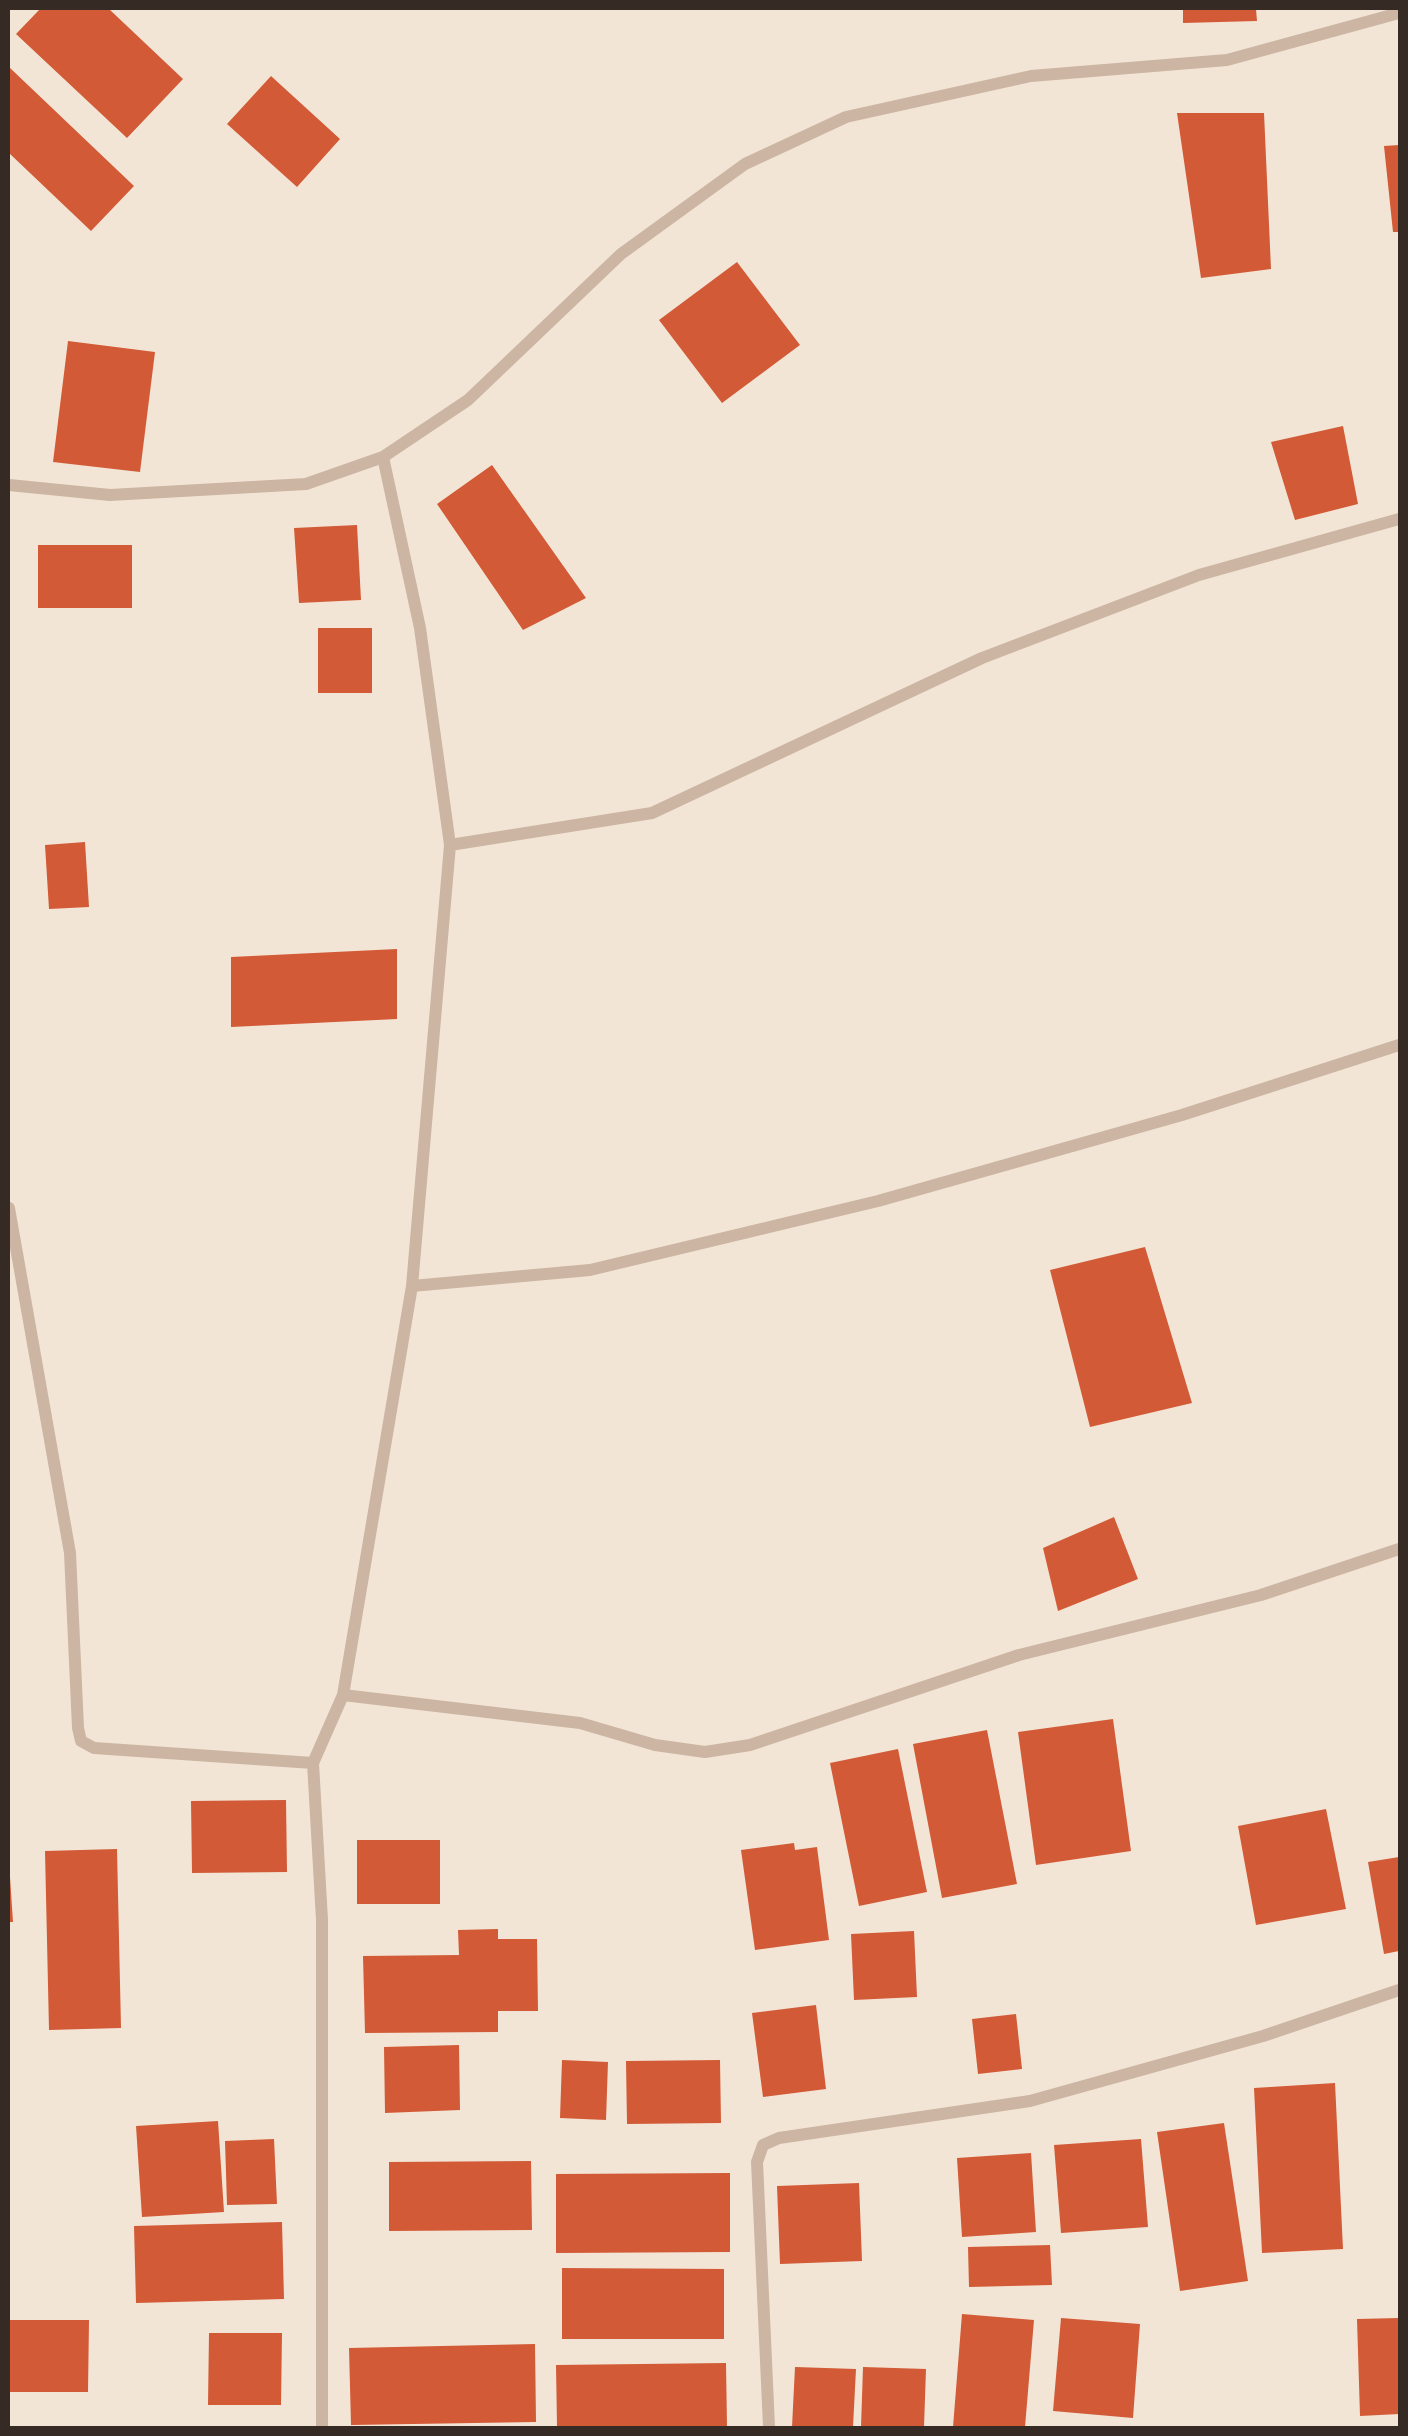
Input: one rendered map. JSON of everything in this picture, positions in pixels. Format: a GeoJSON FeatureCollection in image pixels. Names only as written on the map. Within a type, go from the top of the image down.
{"type":"FeatureCollection","features":[{"type":"Feature","properties":{"kind":"street"},"geometry":{"type":"LineString","coordinates":[[9,485],[110,496],[306,484],[383,456],[468,400],[621,254],[745,164],[846,117],[1031,76],[1227,60],[1399,13]]}},
{"type":"Feature","properties":{"kind":"street"},"geometry":{"type":"LineString","coordinates":[[322,2427],[322,1920],[313,1763],[343,1695],[412,1286],[450,845],[420,628],[383,456]]}},
{"type":"Feature","properties":{"kind":"street"},"geometry":{"type":"LineString","coordinates":[[450,845],[652,813],[982,658],[1199,575],[1399,519]]}},
{"type":"Feature","properties":{"kind":"street"},"geometry":{"type":"LineString","coordinates":[[412,1286],[590,1270],[868,1203],[1182,1115],[1399,1045]]}},
{"type":"Feature","properties":{"kind":"street"},"geometry":{"type":"LineString","coordinates":[[9,1208],[70,1553],[78,1728],[81,1741],[94,1748],[313,1763]]}},
{"type":"Feature","properties":{"kind":"street"},"geometry":{"type":"LineString","coordinates":[[343,1695],[580,1723],[655,1745],[705,1752],[750,1745],[1019,1656],[1261,1594],[1399,1550]]}},
{"type":"Feature","properties":{"kind":"street"},"geometry":{"type":"LineString","coordinates":[[769,2427],[758,2162],[763,2145],[779,2138],[1030,2101],[1263,2036],[1399,1990]]}},
{"type":"Feature","properties":{"kind":"building"},"geometry":{"type":"Polygon","coordinates":[[[40,9],[109,9],[183,79],[127,138],[16,34],[40,9]]]}},
{"type":"Feature","properties":{"kind":"building"},"geometry":{"type":"Polygon","coordinates":[[[1183,9],[1256,9],[1257,21],[1183,23],[1183,9]]]}},
{"type":"Feature","properties":{"kind":"building"},"geometry":{"type":"Polygon","coordinates":[[[9,67],[134,186],[91,231],[9,153],[9,67]]]}},
{"type":"Feature","properties":{"kind":"building"},"geometry":{"type":"Polygon","coordinates":[[[271,76],[340,139],[297,187],[227,124],[271,76]]]}},
{"type":"Feature","properties":{"kind":"building"},"geometry":{"type":"Polygon","coordinates":[[[1177,113],[1264,113],[1271,269],[1201,278],[1177,113]]]}},
{"type":"Feature","properties":{"kind":"building"},"geometry":{"type":"Polygon","coordinates":[[[1399,145],[1399,232],[1393,232],[1384,146],[1399,145]]]}},
{"type":"Feature","properties":{"kind":"building"},"geometry":{"type":"Polygon","coordinates":[[[737,262],[800,345],[722,403],[659,320],[737,262]]]}},
{"type":"Feature","properties":{"kind":"building"},"geometry":{"type":"Polygon","coordinates":[[[68,341],[155,352],[140,472],[53,462],[68,341]]]}},
{"type":"Feature","properties":{"kind":"building"},"geometry":{"type":"Polygon","coordinates":[[[1343,426],[1358,504],[1295,520],[1271,442],[1343,426]]]}},
{"type":"Feature","properties":{"kind":"building"},"geometry":{"type":"Polygon","coordinates":[[[492,465],[586,598],[523,630],[437,504],[492,465]]]}},
{"type":"Feature","properties":{"kind":"building"},"geometry":{"type":"Polygon","coordinates":[[[357,525],[361,600],[299,603],[294,528],[357,525]]]}},
{"type":"Feature","properties":{"kind":"building"},"geometry":{"type":"Polygon","coordinates":[[[38,545],[132,545],[132,608],[38,608],[38,545]]]}},
{"type":"Feature","properties":{"kind":"building"},"geometry":{"type":"Polygon","coordinates":[[[318,628],[372,628],[372,693],[318,693],[318,628]]]}},
{"type":"Feature","properties":{"kind":"building"},"geometry":{"type":"Polygon","coordinates":[[[85,842],[89,907],[49,909],[45,845],[85,842]]]}},
{"type":"Feature","properties":{"kind":"building"},"geometry":{"type":"Polygon","coordinates":[[[397,949],[397,1019],[231,1027],[231,957],[397,949]]]}},
{"type":"Feature","properties":{"kind":"building"},"geometry":{"type":"Polygon","coordinates":[[[1145,1247],[1192,1403],[1090,1427],[1050,1270],[1145,1247]]]}},
{"type":"Feature","properties":{"kind":"building"},"geometry":{"type":"Polygon","coordinates":[[[1114,1517],[1138,1579],[1058,1611],[1043,1548],[1114,1517]]]}},
{"type":"Feature","properties":{"kind":"building"},"geometry":{"type":"Polygon","coordinates":[[[1113,1719],[1131,1851],[1036,1865],[1018,1732],[1113,1719]]]}},
{"type":"Feature","properties":{"kind":"building"},"geometry":{"type":"Polygon","coordinates":[[[987,1730],[1017,1884],[942,1898],[913,1744],[987,1730]]]}},
{"type":"Feature","properties":{"kind":"building"},"geometry":{"type":"Polygon","coordinates":[[[898,1749],[927,1892],[859,1906],[830,1763],[898,1749]]]}},
{"type":"Feature","properties":{"kind":"building"},"geometry":{"type":"Polygon","coordinates":[[[286,1800],[287,1872],[192,1873],[191,1801],[286,1800]]]}},
{"type":"Feature","properties":{"kind":"building"},"geometry":{"type":"Polygon","coordinates":[[[1326,1809],[1346,1909],[1256,1925],[1238,1826],[1326,1809]]]}},
{"type":"Feature","properties":{"kind":"building"},"geometry":{"type":"Polygon","coordinates":[[[357,1840],[440,1840],[440,1904],[357,1904],[357,1840]]]}},
{"type":"Feature","properties":{"kind":"building"},"geometry":{"type":"Polygon","coordinates":[[[794,1843],[795,1850],[817,1847],[829,1940],[755,1950],[741,1850],[794,1843]]]}},
{"type":"Feature","properties":{"kind":"building"},"geometry":{"type":"Polygon","coordinates":[[[117,1849],[121,2028],[49,2030],[45,1851],[117,1849]]]}},
{"type":"Feature","properties":{"kind":"building"},"geometry":{"type":"Polygon","coordinates":[[[1399,1857],[1399,1951],[1384,1954],[1368,1862],[1399,1857]]]}},
{"type":"Feature","properties":{"kind":"building"},"geometry":{"type":"Polygon","coordinates":[[[9,1862],[13,1922],[9,1922],[9,1862]]]}},
{"type":"Feature","properties":{"kind":"building"},"geometry":{"type":"Polygon","coordinates":[[[498,1929],[498,1939],[537,1939],[538,2011],[498,2011],[498,2032],[365,2033],[363,1956],[459,1955],[458,1930],[498,1929]]]}},
{"type":"Feature","properties":{"kind":"building"},"geometry":{"type":"Polygon","coordinates":[[[914,1931],[917,1997],[854,2000],[851,1934],[914,1931]]]}},
{"type":"Feature","properties":{"kind":"building"},"geometry":{"type":"Polygon","coordinates":[[[816,2005],[826,2089],[763,2097],[752,2013],[816,2005]]]}},
{"type":"Feature","properties":{"kind":"building"},"geometry":{"type":"Polygon","coordinates":[[[1016,2014],[1022,2069],[978,2074],[972,2019],[1016,2014]]]}},
{"type":"Feature","properties":{"kind":"building"},"geometry":{"type":"Polygon","coordinates":[[[459,2045],[460,2110],[385,2113],[384,2047],[459,2045]]]}},
{"type":"Feature","properties":{"kind":"building"},"geometry":{"type":"Polygon","coordinates":[[[562,2060],[608,2062],[606,2120],[560,2118],[562,2060]]]}},
{"type":"Feature","properties":{"kind":"building"},"geometry":{"type":"Polygon","coordinates":[[[720,2060],[721,2123],[627,2124],[626,2061],[720,2060]]]}},
{"type":"Feature","properties":{"kind":"building"},"geometry":{"type":"Polygon","coordinates":[[[1335,2083],[1343,2249],[1262,2253],[1254,2088],[1335,2083]]]}},
{"type":"Feature","properties":{"kind":"building"},"geometry":{"type":"Polygon","coordinates":[[[218,2121],[224,2212],[142,2217],[136,2126],[218,2121]]]}},
{"type":"Feature","properties":{"kind":"building"},"geometry":{"type":"Polygon","coordinates":[[[1224,2123],[1248,2281],[1180,2291],[1157,2132],[1224,2123]]]}},
{"type":"Feature","properties":{"kind":"building"},"geometry":{"type":"Polygon","coordinates":[[[274,2139],[277,2204],[227,2205],[225,2141],[274,2139]]]}},
{"type":"Feature","properties":{"kind":"building"},"geometry":{"type":"Polygon","coordinates":[[[1141,2139],[1148,2227],[1061,2233],[1054,2145],[1141,2139]]]}},
{"type":"Feature","properties":{"kind":"building"},"geometry":{"type":"Polygon","coordinates":[[[1031,2153],[1036,2232],[962,2237],[957,2158],[1031,2153]]]}},
{"type":"Feature","properties":{"kind":"building"},"geometry":{"type":"Polygon","coordinates":[[[531,2161],[532,2230],[389,2231],[389,2162],[531,2161]]]}},
{"type":"Feature","properties":{"kind":"building"},"geometry":{"type":"Polygon","coordinates":[[[730,2173],[730,2252],[556,2253],[556,2174],[730,2173]]]}},
{"type":"Feature","properties":{"kind":"building"},"geometry":{"type":"Polygon","coordinates":[[[859,2183],[862,2261],[780,2264],[777,2186],[859,2183]]]}},
{"type":"Feature","properties":{"kind":"building"},"geometry":{"type":"Polygon","coordinates":[[[282,2222],[284,2299],[136,2303],[134,2226],[282,2222]]]}},
{"type":"Feature","properties":{"kind":"building"},"geometry":{"type":"Polygon","coordinates":[[[1050,2245],[1052,2285],[969,2287],[968,2247],[1050,2245]]]}},
{"type":"Feature","properties":{"kind":"building"},"geometry":{"type":"Polygon","coordinates":[[[562,2268],[724,2269],[724,2339],[562,2339],[562,2268]]]}},
{"type":"Feature","properties":{"kind":"building"},"geometry":{"type":"Polygon","coordinates":[[[962,2314],[1034,2320],[1025,2427],[953,2427],[962,2314]]]}},
{"type":"Feature","properties":{"kind":"building"},"geometry":{"type":"Polygon","coordinates":[[[1061,2318],[1140,2324],[1133,2418],[1053,2411],[1061,2318]]]}},
{"type":"Feature","properties":{"kind":"building"},"geometry":{"type":"Polygon","coordinates":[[[1399,2318],[1399,2414],[1360,2416],[1357,2319],[1399,2318]]]}},
{"type":"Feature","properties":{"kind":"building"},"geometry":{"type":"Polygon","coordinates":[[[9,2320],[89,2320],[88,2392],[9,2392],[9,2320]]]}},
{"type":"Feature","properties":{"kind":"building"},"geometry":{"type":"Polygon","coordinates":[[[209,2333],[282,2333],[281,2405],[208,2405],[209,2333]]]}},
{"type":"Feature","properties":{"kind":"building"},"geometry":{"type":"Polygon","coordinates":[[[535,2344],[536,2422],[351,2425],[349,2348],[535,2344]]]}},
{"type":"Feature","properties":{"kind":"building"},"geometry":{"type":"Polygon","coordinates":[[[726,2363],[727,2427],[557,2427],[556,2365],[726,2363]]]}},
{"type":"Feature","properties":{"kind":"building"},"geometry":{"type":"Polygon","coordinates":[[[795,2367],[856,2369],[853,2427],[792,2427],[795,2367]]]}},
{"type":"Feature","properties":{"kind":"building"},"geometry":{"type":"Polygon","coordinates":[[[863,2367],[926,2369],[924,2427],[861,2427],[863,2367]]]}}]}
